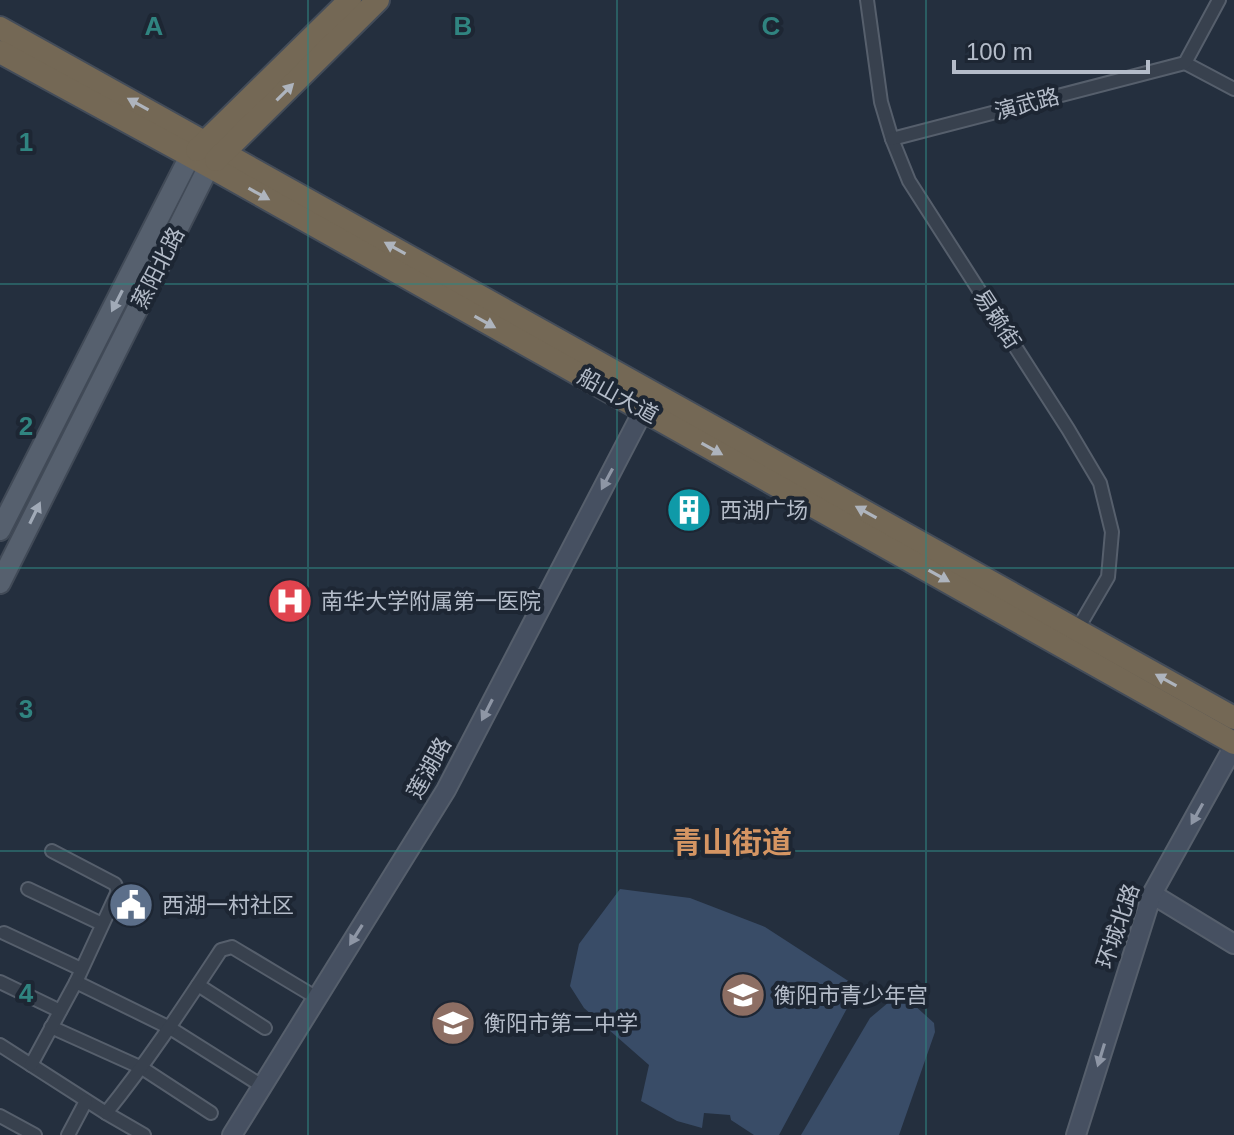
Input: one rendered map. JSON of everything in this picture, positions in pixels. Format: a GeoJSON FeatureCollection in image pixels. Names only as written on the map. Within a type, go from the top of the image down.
{"type":"FeatureCollection","features":[{"type":"Feature","properties":{"kind":"highway","name":"蒸阳北路"},"geometry":{"type":"LineString","coordinates":[[207,154],[350,0]]}},
{"type":"Feature","properties":{"kind":"highway","name":"蒸阳北路"},"geometry":{"type":"LineString","coordinates":[[207,154],[378,0]]}},
{"type":"Feature","properties":{"kind":"highway","name":"船山大道"},"geometry":{"type":"LineString","coordinates":[[0,28],[643,411],[1234,744]]}},
{"type":"Feature","properties":{"kind":"highway","name":"船山大道"},"geometry":{"type":"LineString","coordinates":[[0,52],[207,154],[1234,718]]}},
{"type":"Feature","properties":{"kind":"main road","name":"蒸阳北路"},"geometry":{"type":"LineString","coordinates":[[0,530],[5,506],[207,154]]}},
{"type":"Feature","properties":{"kind":"main road","name":"蒸阳北路"},"geometry":{"type":"LineString","coordinates":[[0,583],[207,154]]}},
{"type":"Feature","properties":{"kind":"street","name":"易赖街"},"geometry":{"type":"LineString","coordinates":[[867,0],[881,102],[909,181],[1100,483],[1112,532],[1108,577],[1077,630]]}},
{"type":"Feature","properties":{"kind":"street"},"geometry":{"type":"LineString","coordinates":[[1219,0],[1185,63],[1234,89]]}},
{"type":"Feature","properties":{"kind":"street","name":"演武路"},"geometry":{"type":"LineString","coordinates":[[892,139],[1185,63]]}},
{"type":"Feature","properties":{"kind":"street","name":"莲湖路"},"geometry":{"type":"LineString","coordinates":[[232,1135],[446,790],[643,411]]}},
{"type":"Feature","properties":{"kind":"street","name":"环城北路"},"geometry":{"type":"LineString","coordinates":[[1076,1135],[1152,894],[1234,744]]}},
{"type":"Feature","properties":{"kind":"street"},"geometry":{"type":"LineString","coordinates":[[31,1065],[76,982],[118,891],[115,884],[52,851]]}},
{"type":"Feature","properties":{"kind":"street"},"geometry":{"type":"LineString","coordinates":[[28,889],[102,924]]}},
{"type":"Feature","properties":{"kind":"street"},"geometry":{"type":"LineString","coordinates":[[1152,894],[1234,944]]}},
{"type":"Feature","properties":{"kind":"street"},"geometry":{"type":"LineString","coordinates":[[4,933],[81,969]]}},
{"type":"Feature","properties":{"kind":"street"},"geometry":{"type":"LineString","coordinates":[[106,1113],[142,1068],[221,950],[232,947],[317,998]]}},
{"type":"Feature","properties":{"kind":"street"},"geometry":{"type":"LineString","coordinates":[[0,982],[60,1011]]}},
{"type":"Feature","properties":{"kind":"street"},"geometry":{"type":"LineString","coordinates":[[76,982],[170,1028],[262,1086]]}},
{"type":"Feature","properties":{"kind":"street"},"geometry":{"type":"LineString","coordinates":[[198,985],[265,1028]]}},
{"type":"Feature","properties":{"kind":"street"},"geometry":{"type":"LineString","coordinates":[[51,1027],[142,1068],[211,1113]]}},
{"type":"Feature","properties":{"kind":"street"},"geometry":{"type":"LineString","coordinates":[[0,1045],[144,1135]]}},
{"type":"Feature","properties":{"kind":"street"},"geometry":{"type":"LineString","coordinates":[[68,1135],[86,1101]]}},
{"type":"Feature","properties":{"kind":"street"},"geometry":{"type":"LineString","coordinates":[[0,1116],[35,1135]]}},
{"type":"Feature","properties":{"kind":"water"},"geometry":{"type":"Polygon","coordinates":[[[620,889],[690,898],[765,927],[853,984],[852,999],[779,1135],[754,1135],[731,1120],[730,1115],[704,1113],[702,1128],[677,1121],[641,1101],[649,1065],[584,1008],[570,986],[579,944],[620,889]]]}},
{"type":"Feature","properties":{"kind":"water"},"geometry":{"type":"Polygon","coordinates":[[[889,1002],[913,1004],[934,1023],[935,1032],[899,1135],[801,1135],[870,1018],[889,1002]]]}},
{"type":"Feature","properties":{"kind":"place","name":"西湖广场"},"geometry":{"type":"Point","coordinates":[689,510]}},
{"type":"Feature","properties":{"kind":"place","name":"南华大学附属第一医院"},"geometry":{"type":"Point","coordinates":[290,601]}},
{"type":"Feature","properties":{"kind":"place","name":"西湖一村社区"},"geometry":{"type":"Point","coordinates":[131,905]}},
{"type":"Feature","properties":{"kind":"place","name":"衡阳市青少年宫"},"geometry":{"type":"Point","coordinates":[743,995]}},
{"type":"Feature","properties":{"kind":"place","name":"衡阳市第二中学"},"geometry":{"type":"Point","coordinates":[453,1023]}},
{"type":"Feature","properties":{"kind":"district","name":"青山街道"},"geometry":{"type":"Point","coordinates":[732,842]}}]}
